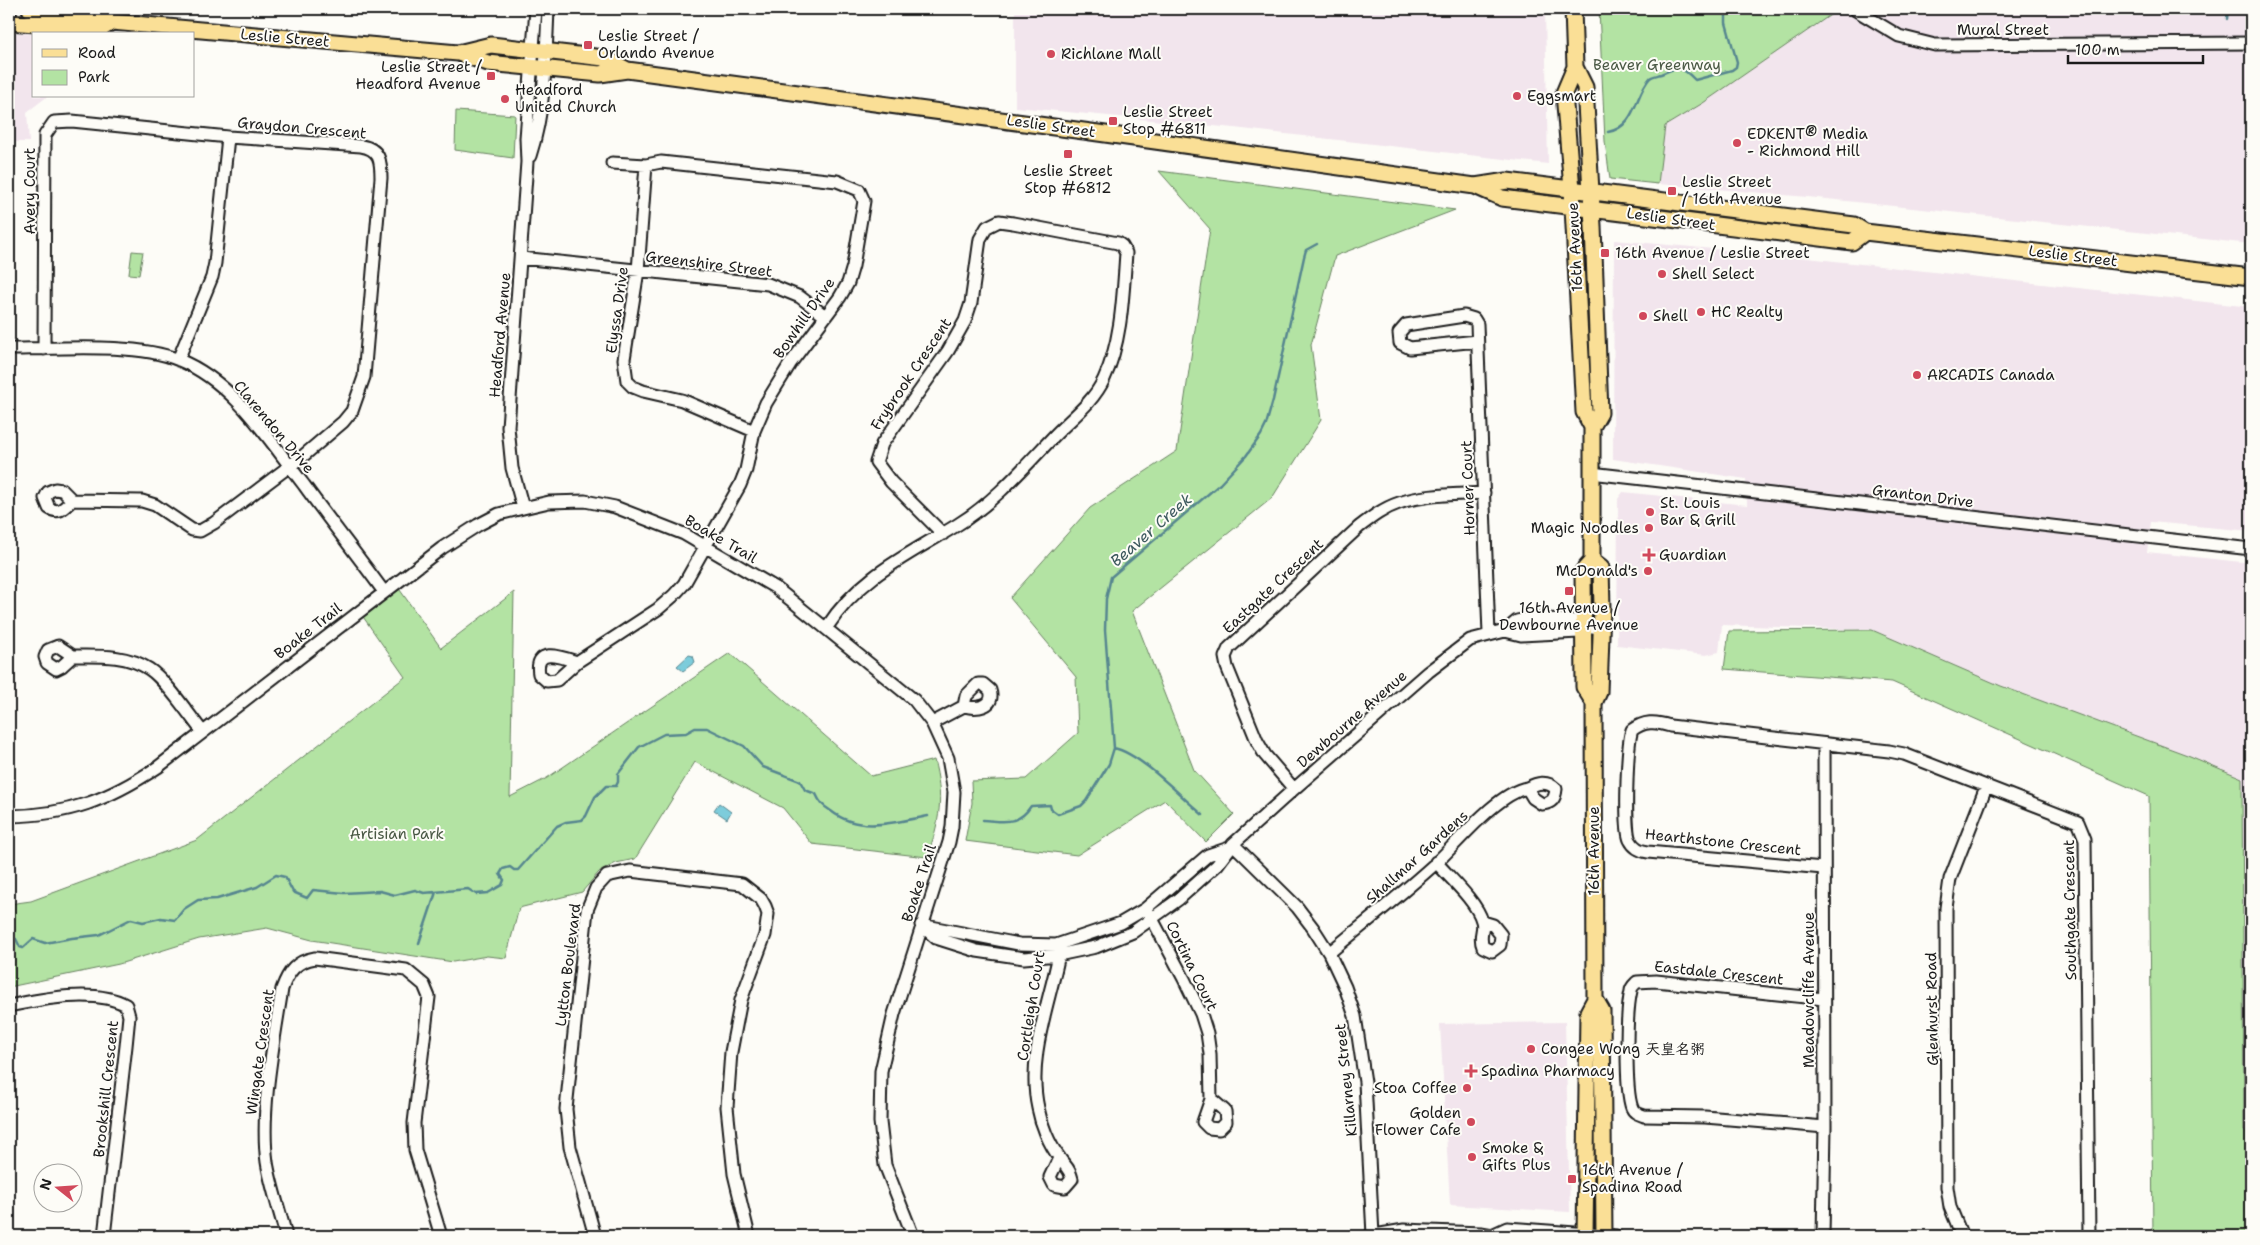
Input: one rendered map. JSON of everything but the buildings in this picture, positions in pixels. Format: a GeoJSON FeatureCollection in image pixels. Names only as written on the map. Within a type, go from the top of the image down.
{"type":"FeatureCollection","features":[{"type":"Feature","properties":{"kind":"main road","name":"Leslie Street"},"geometry":{"type":"LineString","coordinates":[[30,9],[103,16],[112,22],[458,53],[488,63],[600,74],[627,70],[1475,186],[1502,198],[1852,242],[1865,232]]}},
{"type":"Feature","properties":{"kind":"main road","name":"16th Avenue"},"geometry":{"type":"LineString","coordinates":[[1573,9],[1575,67],[1585,87],[1600,413],[1592,427],[1592,561],[1583,570],[1584,687],[1594,703]]}},
{"type":"Feature","properties":{"kind":"main road","name":"Leslie Street"},"geometry":{"type":"LineString","coordinates":[[9,22],[101,29],[112,22]]}},
{"type":"Feature","properties":{"kind":"main road","name":"Leslie Street"},"geometry":{"type":"LineString","coordinates":[[458,53],[491,45],[604,58],[627,70]]}},
{"type":"Feature","properties":{"kind":"main road","name":"16th Avenue"},"geometry":{"type":"LineString","coordinates":[[1575,67],[1564,93],[1572,189],[1584,412],[1592,427]]}},
{"type":"Feature","properties":{"kind":"main road","name":"Leslie Street"},"geometry":{"type":"LineString","coordinates":[[1475,186],[1507,181],[1854,225],[1865,232],[2251,277]]}},
{"type":"Feature","properties":{"kind":"main road","name":"16th Avenue"},"geometry":{"type":"LineString","coordinates":[[1585,1235],[1588,1012],[1595,999],[1594,703],[1599,692],[1601,628],[1601,568],[1592,561]]}},
{"type":"Feature","properties":{"kind":"main road","name":"16th Avenue"},"geometry":{"type":"LineString","coordinates":[[1595,999],[1602,1011],[1608,1236]]}},
{"type":"Feature","properties":{"kind":"street"},"geometry":{"type":"LineString","coordinates":[[536,9],[540,51]]}},
{"type":"Feature","properties":{"kind":"street"},"geometry":{"type":"LineString","coordinates":[[540,51],[548,9]]}},
{"type":"Feature","properties":{"kind":"street","name":"Mural Street"},"geometry":{"type":"LineString","coordinates":[[1854,9],[1899,36],[1935,45],[2251,43]]}},
{"type":"Feature","properties":{"kind":"street","name":"Headford Avenue"},"geometry":{"type":"LineString","coordinates":[[523,508],[512,468],[508,427],[528,162],[526,138],[540,51]]}},
{"type":"Feature","properties":{"kind":"street","name":"Avery Court"},"geometry":{"type":"LineString","coordinates":[[44,348],[45,135],[48,127],[54,122],[72,121],[228,137]]}},
{"type":"Feature","properties":{"kind":"street","name":"Graydon Crescent"},"geometry":{"type":"LineString","coordinates":[[72,500],[142,501],[154,505],[192,530],[200,531],[214,523],[289,466],[343,422],[352,411],[358,399],[364,376],[381,164],[378,154],[370,148],[361,146],[228,137],[212,277],[178,360]]}},
{"type":"Feature","properties":{"kind":"street","name":"Bowhill Drive"},"geometry":{"type":"LineString","coordinates":[[577,662],[658,609],[684,584],[740,486],[746,470],[754,431],[766,403],[779,381],[840,297],[853,266],[864,200],[859,190],[837,181],[661,162],[646,166],[612,163]]}},
{"type":"Feature","properties":{"kind":"street","name":"Elyssa Drive"},"geometry":{"type":"LineString","coordinates":[[646,166],[638,271],[624,360],[627,381],[633,387],[643,391],[682,400],[754,431]]}},
{"type":"Feature","properties":{"kind":"street","name":"Frybrook Crescent"},"geometry":{"type":"LineString","coordinates":[[828,628],[836,615],[866,582],[963,522],[998,493],[1097,392],[1111,363],[1119,325],[1126,253],[1118,243],[999,221],[987,227],[980,239],[970,303],[965,321],[948,351],[882,444],[876,462],[890,482],[943,534]]}},
{"type":"Feature","properties":{"kind":"street","name":"Greenshire Street"},"geometry":{"type":"LineString","coordinates":[[521,258],[768,284],[800,296],[825,316]]}},
{"type":"Feature","properties":{"kind":"street","name":"Horner Court"},"geometry":{"type":"LineString","coordinates":[[1477,341],[1410,348],[1400,343],[1398,333],[1406,325],[1464,316],[1474,319],[1477,324],[1489,634]]}},
{"type":"Feature","properties":{"kind":"street","name":"Clarendon Drive"},"geometry":{"type":"LineString","coordinates":[[9,349],[136,350],[178,360],[195,368],[231,396],[289,466],[384,592]]}},
{"type":"Feature","properties":{"kind":"street","name":"Granton Drive"},"geometry":{"type":"LineString","coordinates":[[1591,473],[2251,548]]}},
{"type":"Feature","properties":{"kind":"street","name":"Eastgate Crescent"},"geometry":{"type":"LineString","coordinates":[[1294,788],[1265,755],[1257,741],[1227,667],[1225,657],[1229,648],[1360,526],[1380,512],[1400,503],[1418,499],[1484,494]]}},
{"type":"Feature","properties":{"kind":"street","name":"Boake Trail"},"geometry":{"type":"LineString","coordinates":[[9,816],[37,816],[58,812],[96,802],[129,786],[158,767],[442,548],[499,514],[549,502],[585,501],[615,507],[663,524],[705,546],[776,588],[828,628],[914,700],[932,723],[948,758],[954,792],[949,842],[921,925],[886,1048],[881,1072],[879,1098],[886,1165],[892,1187],[913,1236]]}},
{"type":"Feature","properties":{"kind":"street","name":"Dewbourne Avenue"},"geometry":{"type":"LineString","coordinates":[[1505,631],[1517,621],[1531,618],[1579,621],[1584,626],[1601,628]]}},
{"type":"Feature","properties":{"kind":"street","name":"Dewbourne Avenue"},"geometry":{"type":"LineString","coordinates":[[921,925],[1057,950],[1096,947],[1133,932],[1149,913],[1180,899],[1217,865],[1231,846],[1294,788],[1445,658],[1470,640],[1505,631],[1521,634],[1579,632],[1584,626]]}},
{"type":"Feature","properties":{"kind":"street"},"geometry":{"type":"LineString","coordinates":[[73,656],[116,657],[136,662],[150,670],[202,732]]}},
{"type":"Feature","properties":{"kind":"street"},"geometry":{"type":"LineString","coordinates":[[932,723],[964,706]]}},
{"type":"Feature","properties":{"kind":"street","name":"Hearthstone Crescent"},"geometry":{"type":"LineString","coordinates":[[1823,868],[1642,851],[1636,848],[1629,839],[1627,825],[1630,737],[1632,730],[1639,724],[1658,722],[1670,726],[1824,744]]}},
{"type":"Feature","properties":{"kind":"street","name":"Southgate Crescent"},"geometry":{"type":"LineString","coordinates":[[1824,744],[1866,747],[1904,754],[2078,822],[2085,839],[2089,1236]]}},
{"type":"Feature","properties":{"kind":"street","name":"Meadowcliffe Avenue"},"geometry":{"type":"LineString","coordinates":[[1823,1236],[1825,1127],[1824,744]]}},
{"type":"Feature","properties":{"kind":"street","name":"Glenhurst Road"},"geometry":{"type":"LineString","coordinates":[[1962,1236],[1950,1207],[1947,1186],[1946,908],[1950,878],[1986,787]]}},
{"type":"Feature","properties":{"kind":"street","name":"Shallmar Gardens"},"geometry":{"type":"LineString","coordinates":[[1329,953],[1436,862],[1497,804],[1510,794],[1527,788]]}},
{"type":"Feature","properties":{"kind":"street","name":"Killarney Street"},"geometry":{"type":"LineString","coordinates":[[1231,846],[1297,907],[1329,953],[1345,987],[1355,1016],[1365,1082],[1371,1236]]}},
{"type":"Feature","properties":{"kind":"street"},"geometry":{"type":"LineString","coordinates":[[1436,862],[1476,908],[1483,922]]}},
{"type":"Feature","properties":{"kind":"street","name":"Lytton Boulevard"},"geometry":{"type":"LineString","coordinates":[[595,1236],[570,1147],[567,1129],[567,1090],[588,910],[596,888],[607,876],[630,871],[742,884],[761,899],[768,914],[765,934],[741,1000],[731,1052],[728,1106],[734,1174],[749,1236]]}},
{"type":"Feature","properties":{"kind":"street","name":"Cortina Court"},"geometry":{"type":"LineString","coordinates":[[1149,913],[1201,1014],[1210,1054],[1210,1099]]}},
{"type":"Feature","properties":{"kind":"street","name":"Cortleigh Court"},"geometry":{"type":"LineString","coordinates":[[1057,950],[1036,1056],[1036,1087],[1038,1107],[1047,1134],[1059,1158]]}},
{"type":"Feature","properties":{"kind":"street","name":"Wingate Crescent"},"geometry":{"type":"LineString","coordinates":[[286,1236],[267,1162],[266,1114],[282,989],[287,975],[294,966],[306,959],[315,958],[406,970],[424,985],[429,997],[414,1123],[416,1150],[441,1236]]}},
{"type":"Feature","properties":{"kind":"street","name":"Eastdale Crescent"},"geometry":{"type":"LineString","coordinates":[[1824,999],[1656,981],[1637,982],[1631,988],[1628,1004],[1628,1089],[1632,1109],[1644,1116],[1705,1117],[1825,1127]]}},
{"type":"Feature","properties":{"kind":"street","name":"Brookshill Crescent"},"geometry":{"type":"LineString","coordinates":[[9,1006],[50,998],[83,996],[113,999],[126,1005],[129,1016],[104,1236]]}},
{"type":"Feature","properties":{"kind":"street"},"geometry":{"type":"LineString","coordinates":[[1371,1236],[1404,1230],[1496,1235],[1507,1228],[1608,1236]]}},
{"type":"Feature","properties":{"kind":"shaded area"},"geometry":{"type":"Polygon","coordinates":[[[1015,9],[1545,9],[1548,164],[1234,128],[1015,107],[1015,9]]]}},
{"type":"Feature","properties":{"kind":"shaded area"},"geometry":{"type":"Polygon","coordinates":[[[1839,9],[2251,9],[2251,244],[1808,197],[1658,184],[1665,126],[1703,103],[1839,9]]]}},
{"type":"Feature","properties":{"kind":"shaded area"},"geometry":{"type":"Polygon","coordinates":[[[9,32],[32,34],[32,98],[45,98],[27,112],[29,142],[9,142],[9,32]]]}},
{"type":"Feature","properties":{"kind":"shaded area"},"geometry":{"type":"Polygon","coordinates":[[[1614,240],[1780,255],[2251,307],[2251,531],[2151,522],[2147,552],[2251,563],[2251,1133],[2244,1132],[2242,778],[2001,686],[1872,630],[1722,625],[1719,652],[1706,655],[1617,645],[1618,499],[1623,492],[1747,505],[1746,479],[1613,459],[1614,240]]]}},
{"type":"Feature","properties":{"kind":"shaded area"},"geometry":{"type":"Polygon","coordinates":[[[1565,1022],[1570,1212],[1450,1205],[1440,1024],[1565,1022]]]}},
{"type":"Feature","properties":{"kind":"green space","name":"Beaver Greenway"},"geometry":{"type":"Polygon","coordinates":[[[1599,9],[1839,9],[1703,103],[1665,126],[1658,184],[1610,179],[1605,141],[1599,9]]]}},
{"type":"Feature","properties":{"kind":"green space"},"geometry":{"type":"Polygon","coordinates":[[[456,111],[515,115],[513,158],[455,150],[456,111]]]}},
{"type":"Feature","properties":{"kind":"green space"},"geometry":{"type":"Polygon","coordinates":[[[1159,171],[1455,210],[1335,256],[1311,345],[1321,420],[1272,498],[1132,611],[1194,770],[1234,814],[1206,842],[1165,800],[1077,855],[965,841],[972,803],[971,781],[1026,779],[1078,733],[1076,677],[1010,598],[1090,508],[1177,451],[1210,229],[1159,171]]]}},
{"type":"Feature","properties":{"kind":"green space"},"geometry":{"type":"Polygon","coordinates":[[[132,251],[143,252],[139,275],[129,274],[132,251]]]}},
{"type":"Feature","properties":{"kind":"green space","name":"Artisian Park"},"geometry":{"type":"Polygon","coordinates":[[[395,583],[441,648],[514,592],[510,797],[547,778],[730,653],[871,776],[934,760],[940,797],[938,820],[927,857],[812,844],[783,808],[695,762],[635,859],[616,863],[599,872],[582,892],[519,908],[506,958],[487,956],[453,962],[312,940],[267,928],[199,939],[119,964],[9,987],[9,904],[31,901],[197,840],[405,677],[359,611],[395,583]]]}},
{"type":"Feature","properties":{"kind":"green space"},"geometry":{"type":"Polygon","coordinates":[[[1872,630],[2001,686],[2190,756],[2242,778],[2244,1131],[2251,1133],[2251,1236],[2153,1236],[2149,796],[1892,682],[1724,669],[1729,631],[1872,630]]]}},
{"type":"Feature","properties":{"kind":"water"},"geometry":{"type":"Polygon","coordinates":[[[689,655],[693,656],[695,662],[683,671],[677,666],[689,655]]]}},
{"type":"Feature","properties":{"kind":"water"},"geometry":{"type":"Polygon","coordinates":[[[719,803],[731,812],[727,819],[714,810],[719,803]]]}},
{"type":"Feature","properties":{"kind":"waterway","name":"Beaver Creek"},"geometry":{"type":"LineString","coordinates":[[1608,132],[1617,129],[1630,117],[1641,92],[1650,78],[1680,69],[1687,72],[1695,80],[1732,70],[1736,67],[1737,62],[1726,23],[1726,9]]}},
{"type":"Feature","properties":{"kind":"waterway"},"geometry":{"type":"LineString","coordinates":[[2227,19],[2228,9]]}},
{"type":"Feature","properties":{"kind":"waterway","name":"Beaver Creek"},"geometry":{"type":"LineString","coordinates":[[983,820],[1010,821],[1021,817],[1031,806],[1050,805],[1051,809],[1058,814],[1081,806],[1109,764],[1114,748],[1105,630],[1106,599],[1111,577],[1220,484],[1246,456],[1261,435],[1273,400],[1306,250],[1317,244]]}},
{"type":"Feature","properties":{"kind":"waterway","name":"Beaver Creek"},"geometry":{"type":"LineString","coordinates":[[9,938],[16,939],[20,947],[23,948],[33,939],[45,943],[99,935],[131,919],[143,922],[161,918],[175,920],[184,909],[198,900],[217,899],[257,887],[276,875],[285,877],[293,892],[307,898],[313,890],[344,893],[380,891],[395,895],[415,890],[424,893],[468,889],[476,894],[488,893],[502,885],[504,880],[500,874],[503,869],[510,867],[518,870],[557,826],[566,822],[582,820],[586,816],[595,797],[606,786],[616,786],[618,774],[639,747],[664,734],[686,733],[695,728],[707,728],[744,746],[763,767],[800,781],[805,790],[816,794],[824,806],[842,818],[854,822],[878,824],[928,816]]}},
{"type":"Feature","properties":{"kind":"waterway"},"geometry":{"type":"LineString","coordinates":[[1114,748],[1136,758],[1148,767],[1203,815]]}},
{"type":"Feature","properties":{"kind":"waterway"},"geometry":{"type":"LineString","coordinates":[[419,943],[436,892]]}},
{"type":"Feature","properties":{"kind":"place","name":"Leslie Street / Orlando Avenue"},"geometry":{"type":"Point","coordinates":[588,45]}},
{"type":"Feature","properties":{"kind":"place","name":"Richlane Mall"},"geometry":{"type":"Point","coordinates":[1051,54]}},
{"type":"Feature","properties":{"kind":"place","name":"Leslie Street / Headford Avenue"},"geometry":{"type":"Point","coordinates":[491,76]}},
{"type":"Feature","properties":{"kind":"place","name":"Eggsmart"},"geometry":{"type":"Point","coordinates":[1517,96]}},
{"type":"Feature","properties":{"kind":"place","name":"Headford United Church"},"geometry":{"type":"Point","coordinates":[505,99]}},
{"type":"Feature","properties":{"kind":"place","name":"Leslie Street Stop #6811"},"geometry":{"type":"Point","coordinates":[1113,121]}},
{"type":"Feature","properties":{"kind":"place","name":"EDKENT® Media - Richmond Hill"},"geometry":{"type":"Point","coordinates":[1737,143]}},
{"type":"Feature","properties":{"kind":"place","name":"Leslie Street Stop #6812"},"geometry":{"type":"Point","coordinates":[1068,154]}},
{"type":"Feature","properties":{"kind":"place","name":"Leslie Street / 16th Avenue"},"geometry":{"type":"Point","coordinates":[1672,191]}},
{"type":"Feature","properties":{"kind":"place","name":"16th Avenue / Leslie Street"},"geometry":{"type":"Point","coordinates":[1605,253]}},
{"type":"Feature","properties":{"kind":"place","name":"Shell Select"},"geometry":{"type":"Point","coordinates":[1662,274]}},
{"type":"Feature","properties":{"kind":"place","name":"HC Realty"},"geometry":{"type":"Point","coordinates":[1701,312]}},
{"type":"Feature","properties":{"kind":"place","name":"Shell"},"geometry":{"type":"Point","coordinates":[1643,316]}},
{"type":"Feature","properties":{"kind":"place","name":"ARCADIS Canada"},"geometry":{"type":"Point","coordinates":[1917,375]}},
{"type":"Feature","properties":{"kind":"place","name":"St. Louis Bar & Grill"},"geometry":{"type":"Point","coordinates":[1650,512]}},
{"type":"Feature","properties":{"kind":"place","name":"Magic Noodles"},"geometry":{"type":"Point","coordinates":[1649,528]}},
{"type":"Feature","properties":{"kind":"place","name":"Guardian"},"geometry":{"type":"Point","coordinates":[1649,555]}},
{"type":"Feature","properties":{"kind":"place","name":"McDonald's"},"geometry":{"type":"Point","coordinates":[1648,571]}},
{"type":"Feature","properties":{"kind":"place","name":"16th Avenue / Dewbourne Avenue"},"geometry":{"type":"Point","coordinates":[1569,591]}},
{"type":"Feature","properties":{"kind":"place","name":"Congee Wong 天皇名粥"},"geometry":{"type":"Point","coordinates":[1531,1049]}},
{"type":"Feature","properties":{"kind":"place","name":"Spadina Pharmacy"},"geometry":{"type":"Point","coordinates":[1471,1071]}},
{"type":"Feature","properties":{"kind":"place","name":"Stoa Coffee"},"geometry":{"type":"Point","coordinates":[1467,1088]}},
{"type":"Feature","properties":{"kind":"place","name":"Golden Flower Cafe"},"geometry":{"type":"Point","coordinates":[1471,1122]}},
{"type":"Feature","properties":{"kind":"place","name":"Smoke & Gifts Plus"},"geometry":{"type":"Point","coordinates":[1472,1157]}},
{"type":"Feature","properties":{"kind":"place","name":"16th Avenue / Spadina Road"},"geometry":{"type":"Point","coordinates":[1572,1179]}}]}
